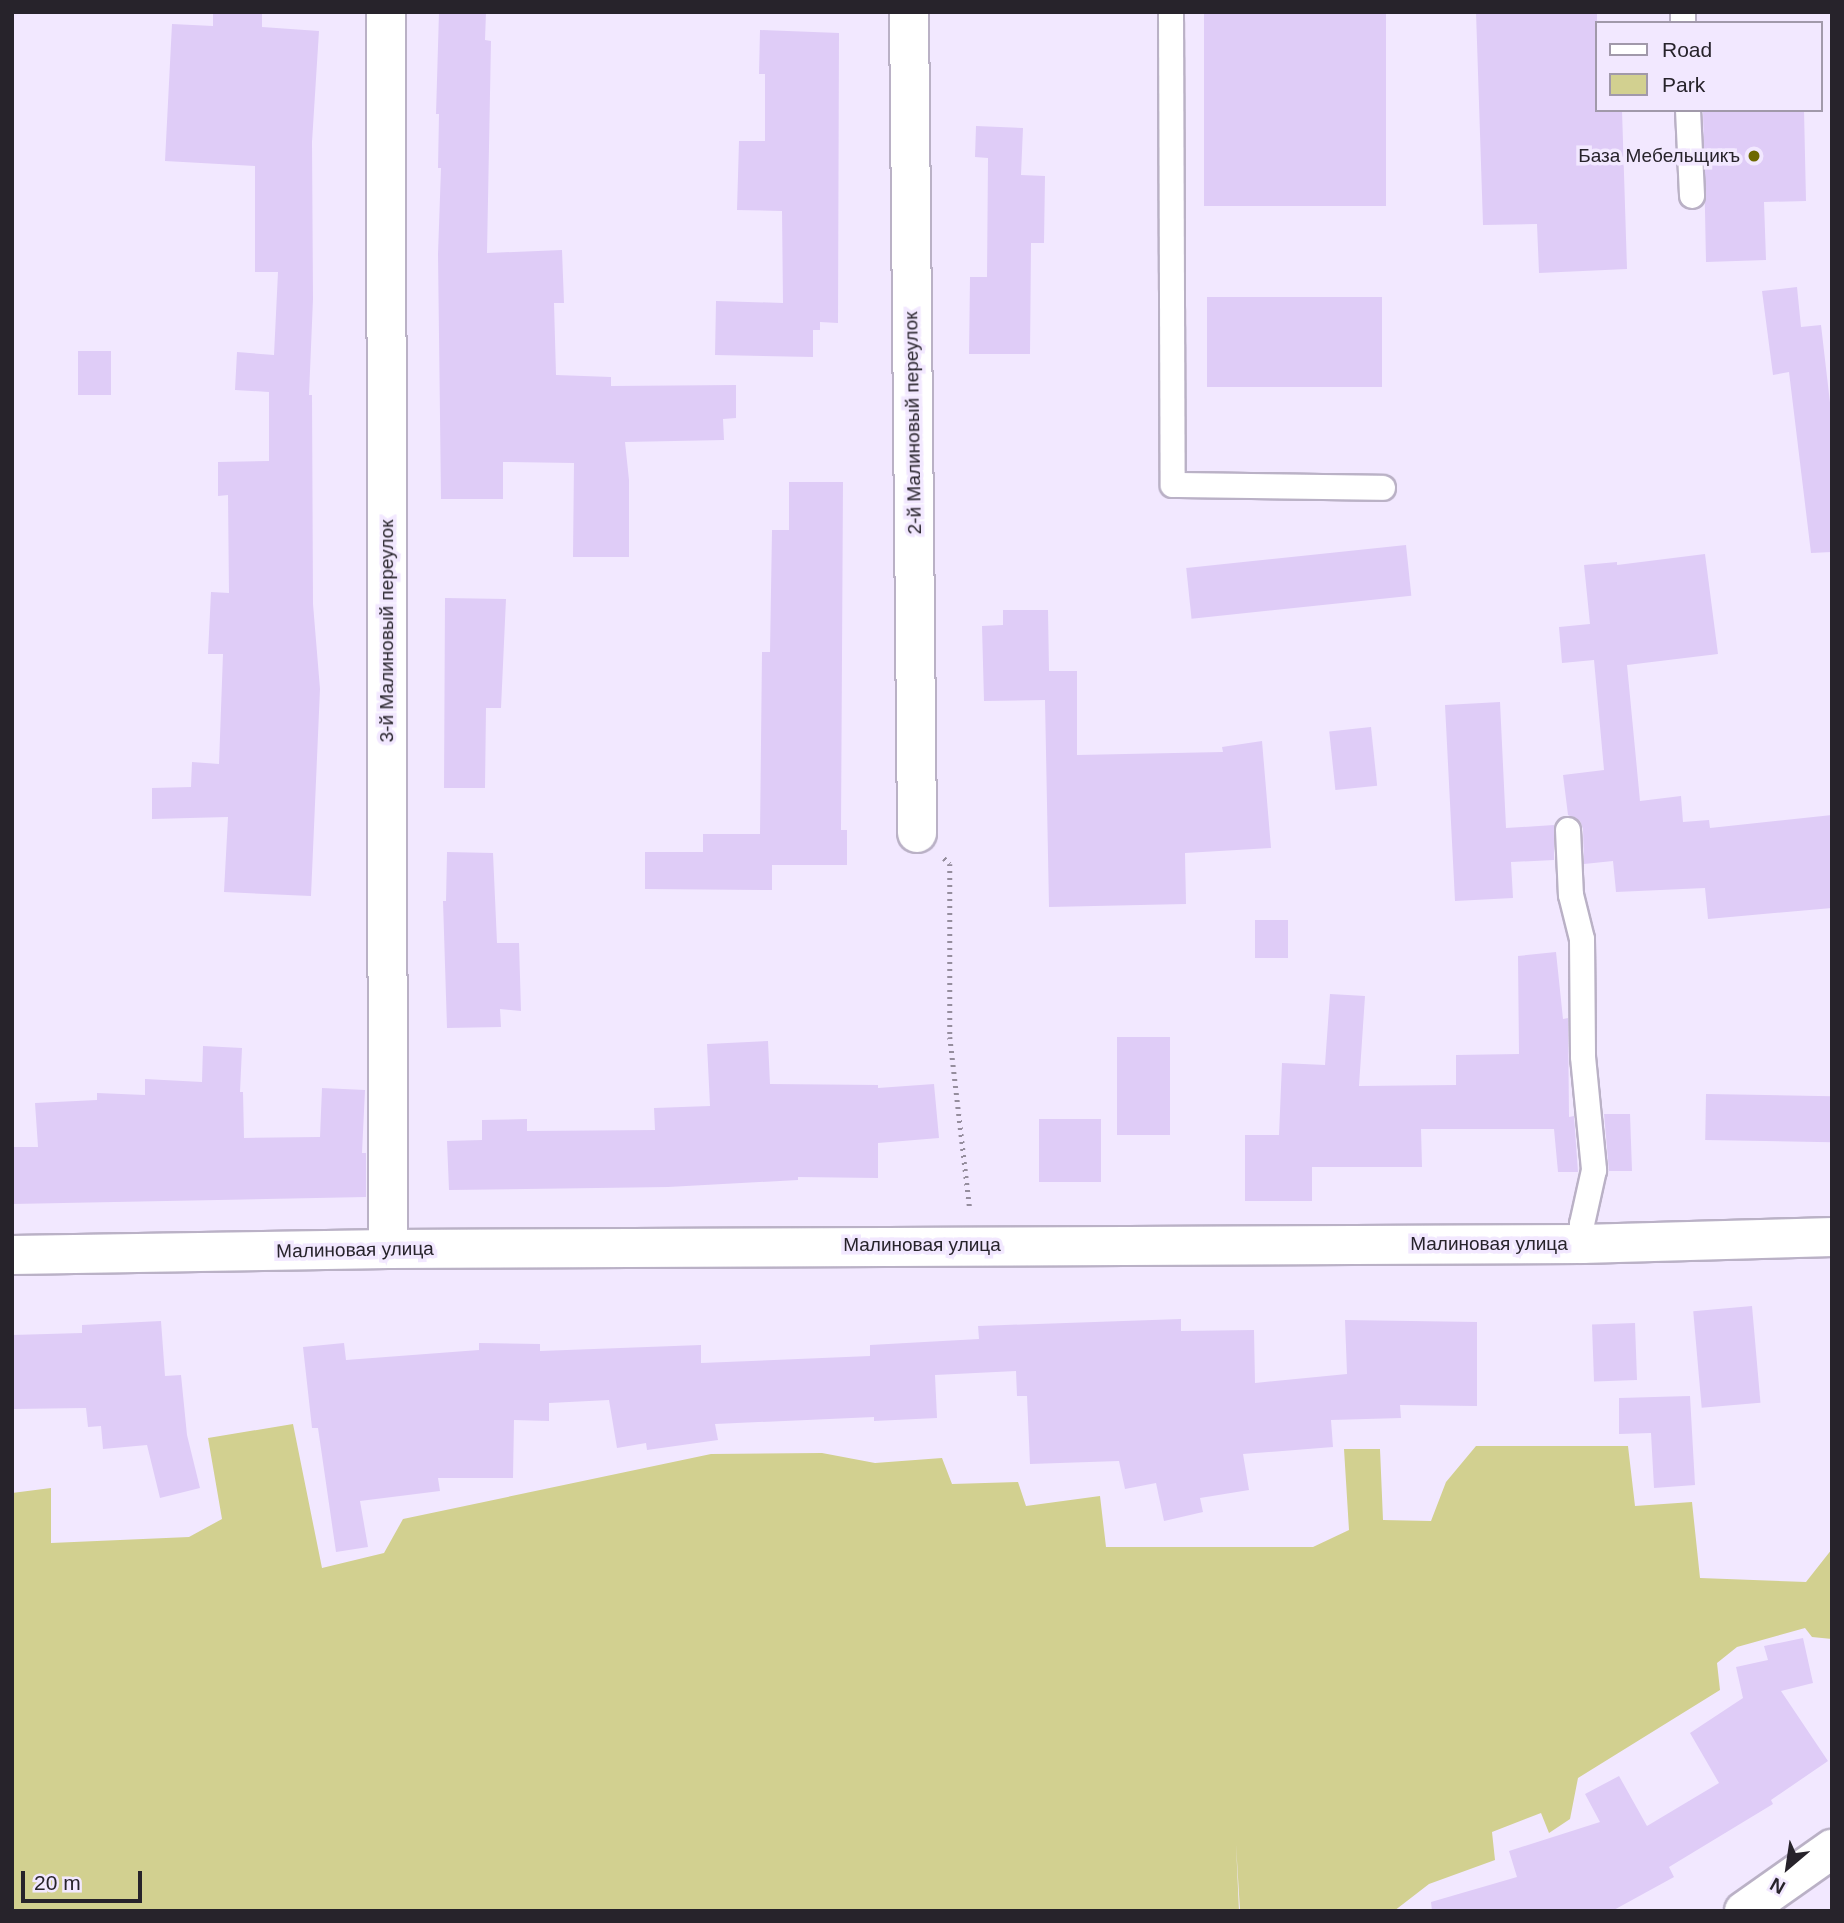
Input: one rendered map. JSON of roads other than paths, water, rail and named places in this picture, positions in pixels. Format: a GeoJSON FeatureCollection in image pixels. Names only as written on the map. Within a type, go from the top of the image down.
{"type":"FeatureCollection","features":[{"type":"Feature","properties":{"kind":"street","name":"3-й Малиновый переулок"},"geometry":{"type":"LineString","coordinates":[[386,12],[388,1249]]}},
{"type":"Feature","properties":{"kind":"street","name":"2-й Малиновый переулок"},"geometry":{"type":"LineString","coordinates":[[909,12],[917,833]]}},
{"type":"Feature","properties":{"kind":"street","name":"Малиновая улица"},"geometry":{"type":"LineString","coordinates":[[12,1255],[388,1249],[1583,1244],[1832,1237]]}},
{"type":"Feature","properties":{"kind":"street"},"geometry":{"type":"LineString","coordinates":[[1744,1911],[1832,1849]]}},
{"type":"Feature","properties":{"kind":"lane"},"geometry":{"type":"LineString","coordinates":[[1171,12],[1173,485],[1383,488]]}},
{"type":"Feature","properties":{"kind":"lane"},"geometry":{"type":"LineString","coordinates":[[1688,112],[1692,196]]}},
{"type":"Feature","properties":{"kind":"lane"},"geometry":{"type":"LineString","coordinates":[[1568,830],[1571,895],[1582,939],[1583,1056],[1594,1170],[1582,1224],[1583,1244]]}},
{"type":"Feature","properties":{"kind":"place","name":"База Мебельщикъ"},"geometry":{"type":"Point","coordinates":[1754,156]}}]}
